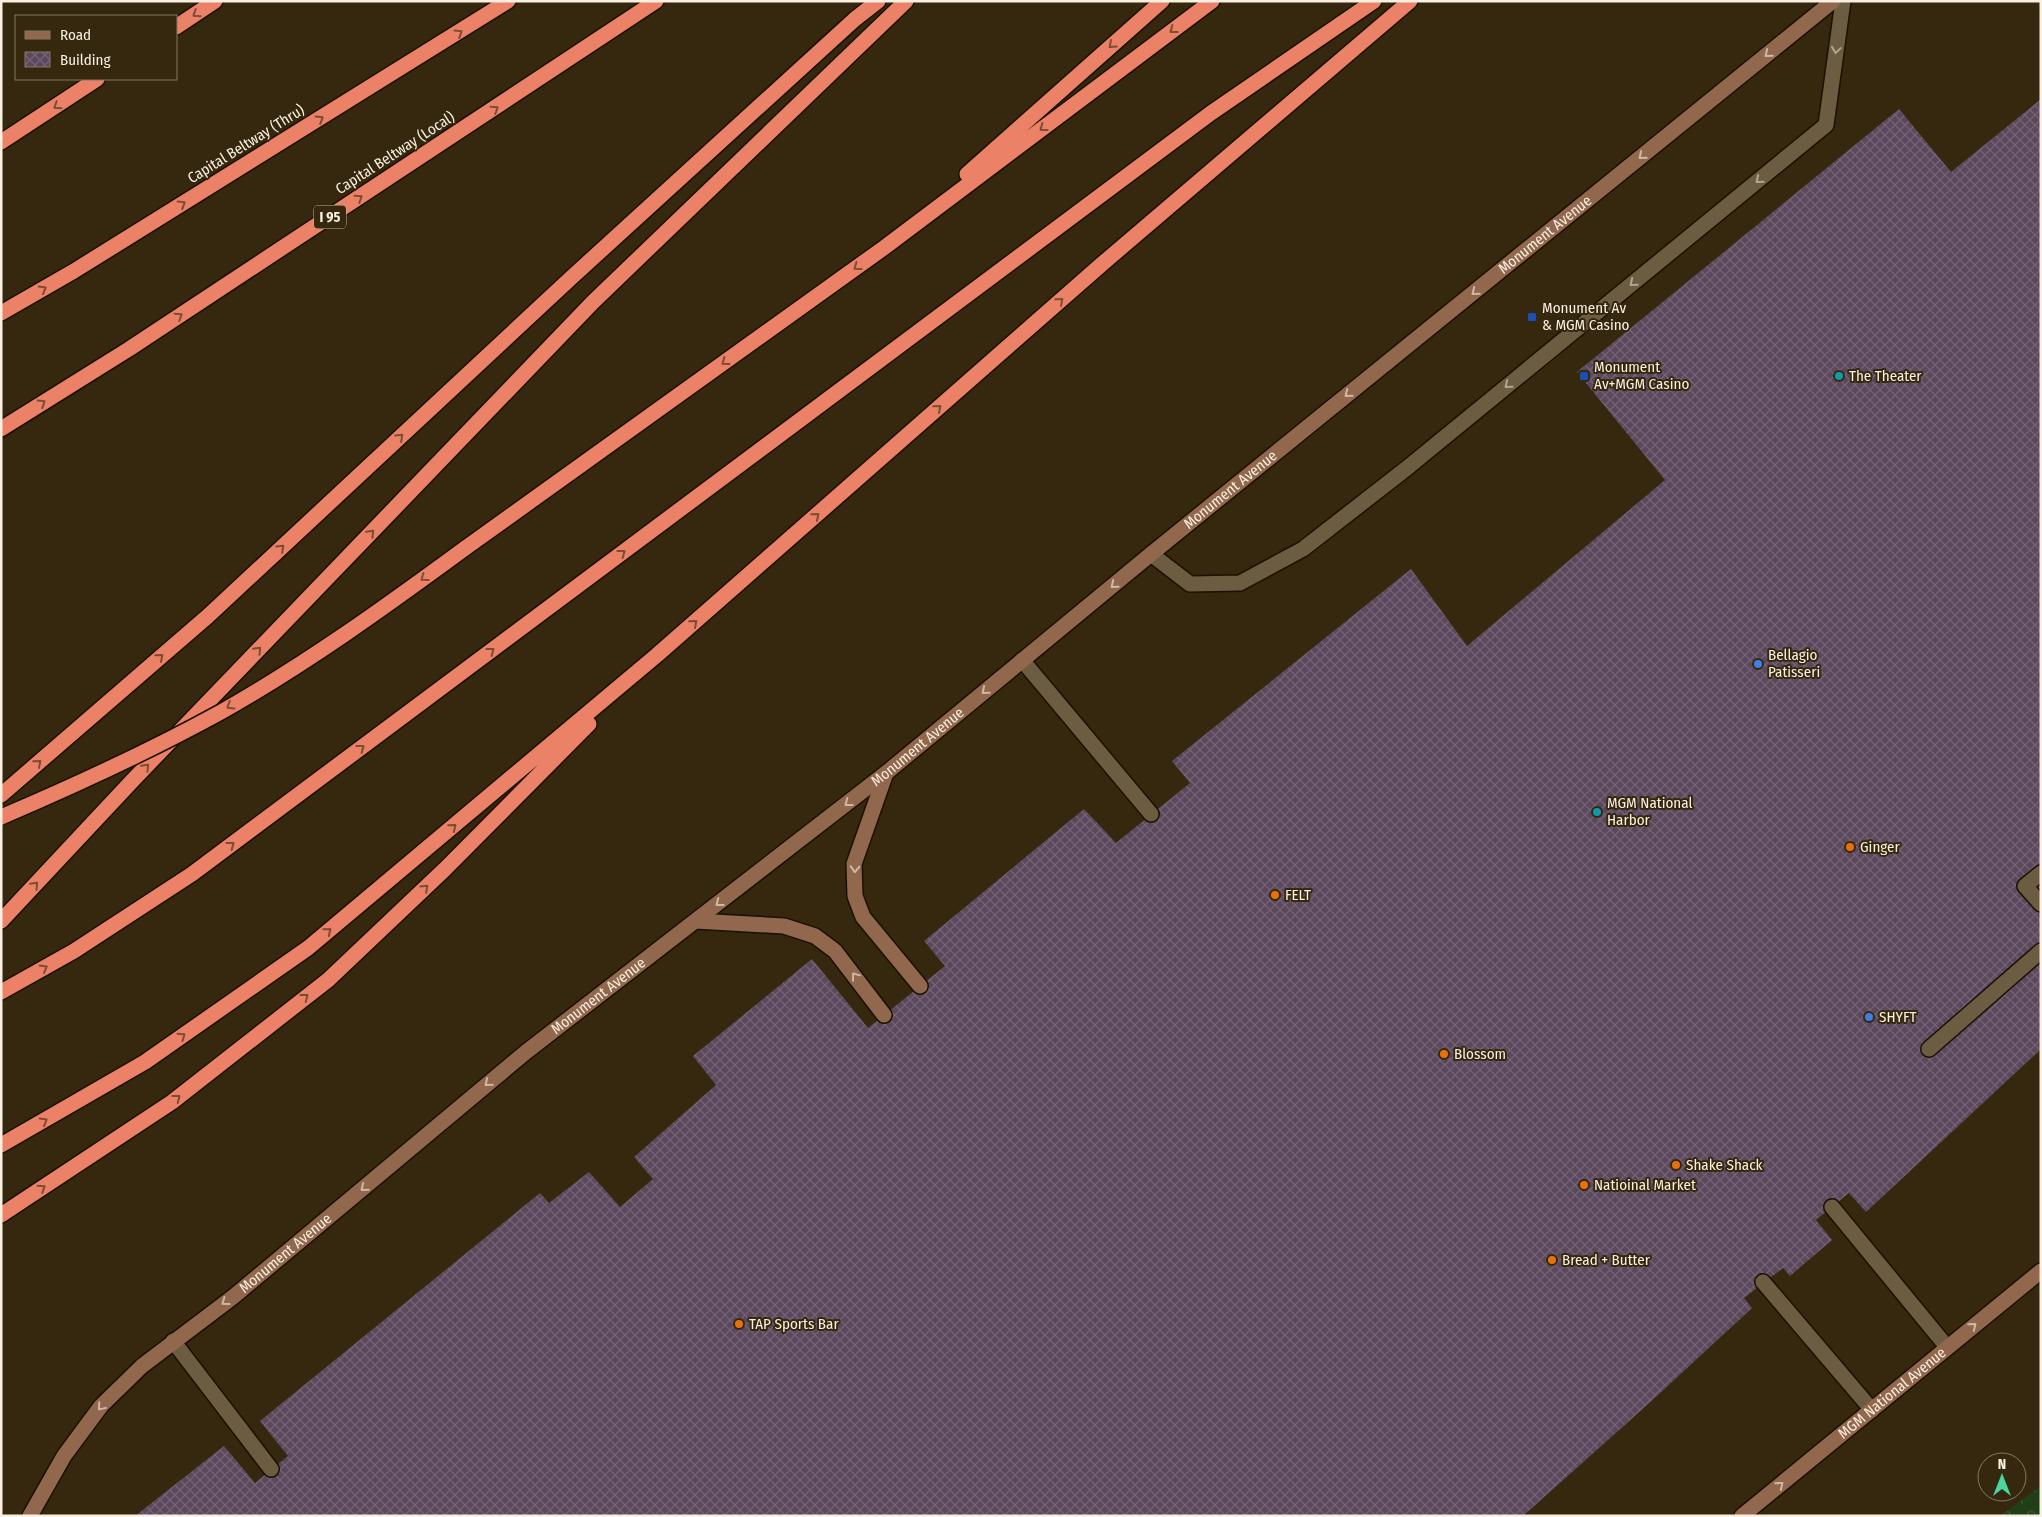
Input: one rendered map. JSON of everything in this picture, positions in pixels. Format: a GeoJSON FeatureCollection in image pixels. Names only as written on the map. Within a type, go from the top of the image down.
{"type":"FeatureCollection","features":[{"type":"Feature","properties":{"kind":"highway"},"geometry":{"type":"LineString","coordinates":[[178,26],[216,1]]}},
{"type":"Feature","properties":{"kind":"highway","name":"Capital Beltway (Thru)"},"geometry":{"type":"LineString","coordinates":[[1,313],[74,271],[508,1]]}},
{"type":"Feature","properties":{"kind":"highway","name":"Capital Beltway (Local)"},"geometry":{"type":"LineString","coordinates":[[1,429],[137,343],[656,1]]}},
{"type":"Feature","properties":{"kind":"highway"},"geometry":{"type":"LineString","coordinates":[[1,796],[208,616],[572,277],[878,1]]}},
{"type":"Feature","properties":{"kind":"highway"},"geometry":{"type":"LineString","coordinates":[[1,921],[133,780],[593,302],[906,1]]}},
{"type":"Feature","properties":{"kind":"highway"},"geometry":{"type":"LineString","coordinates":[[885,247],[1162,1]]}},
{"type":"Feature","properties":{"kind":"highway"},"geometry":{"type":"LineString","coordinates":[[1,817],[85,781],[221,712],[357,627],[885,247],[1212,1]]}},
{"type":"Feature","properties":{"kind":"highway"},"geometry":{"type":"LineString","coordinates":[[1,992],[74,950],[192,874],[1203,119],[1374,1]]}},
{"type":"Feature","properties":{"kind":"highway"},"geometry":{"type":"LineString","coordinates":[[1,1145],[145,1062],[308,948],[657,655],[1102,264],[1410,1]]}},
{"type":"Feature","properties":{"kind":"highway"},"geometry":{"type":"LineString","coordinates":[[1,142],[96,80]]}},
{"type":"Feature","properties":{"kind":"highway"},"geometry":{"type":"LineString","coordinates":[[1,1215],[172,1102],[328,980],[445,869],[657,655]]}},
{"type":"Feature","properties":{"kind":"main road","name":"Monument Avenue"},"geometry":{"type":"LineString","coordinates":[[30,1516],[64,1456],[101,1406],[142,1366],[233,1297],[526,1052],[886,774],[1151,554],[1833,1]]}},
{"type":"Feature","properties":{"kind":"main road"},"geometry":{"type":"LineString","coordinates":[[886,774],[854,864],[855,896],[863,917],[920,986]]}},
{"type":"Feature","properties":{"kind":"main road"},"geometry":{"type":"LineString","coordinates":[[696,921],[784,926],[815,936],[836,950],[884,1015]]}},
{"type":"Feature","properties":{"kind":"main road","name":"MGM National Avenue"},"geometry":{"type":"LineString","coordinates":[[1742,1516],[2041,1271]]}},
{"type":"Feature","properties":{"kind":"lane"},"geometry":{"type":"LineString","coordinates":[[1151,554],[1190,584],[1240,583],[1303,549],[1407,468],[1826,125],[1843,1]]}},
{"type":"Feature","properties":{"kind":"lane"},"geometry":{"type":"LineString","coordinates":[[1022,660],[1151,814]]}},
{"type":"Feature","properties":{"kind":"lane"},"geometry":{"type":"LineString","coordinates":[[2041,873],[2025,886],[2041,904]]}},
{"type":"Feature","properties":{"kind":"lane"},"geometry":{"type":"LineString","coordinates":[[1929,1049],[2041,951]]}},
{"type":"Feature","properties":{"kind":"lane"},"geometry":{"type":"LineString","coordinates":[[1832,1207],[1947,1347]]}},
{"type":"Feature","properties":{"kind":"lane"},"geometry":{"type":"LineString","coordinates":[[1763,1282],[1872,1410]]}},
{"type":"Feature","properties":{"kind":"lane"},"geometry":{"type":"LineString","coordinates":[[173,1341],[272,1469]]}},
{"type":"Feature","properties":{"kind":"green space"},"geometry":{"type":"Polygon","coordinates":[[[2041,1486],[2041,1516],[2000,1516],[2019,1502],[2027,1502],[2027,1496],[2041,1486]]]}},
{"type":"Feature","properties":{"kind":"building","name":"MGM National Harbor"},"geometry":{"type":"Polygon","coordinates":[[[2041,99],[2041,1049],[1866,1212],[1849,1193],[1816,1220],[1832,1240],[1790,1276],[1783,1268],[1744,1298],[1752,1308],[1523,1516],[135,1516],[224,1446],[255,1483],[288,1456],[260,1421],[540,1193],[549,1203],[589,1172],[620,1207],[653,1179],[634,1157],[716,1085],[693,1056],[812,959],[868,1028],[945,966],[924,941],[1084,809],[1116,843],[1190,783],[1172,761],[1411,569],[1467,646],[1665,480],[1577,372],[1899,109],[1951,172],[2041,99]]]}},
{"type":"Feature","properties":{"kind":"place","name":"Monument Av & MGM Casino"},"geometry":{"type":"Point","coordinates":[1532,317]}},
{"type":"Feature","properties":{"kind":"place","name":"Monument Av+MGM Casino"},"geometry":{"type":"Point","coordinates":[1584,376]}},
{"type":"Feature","properties":{"kind":"place","name":"The Theater"},"geometry":{"type":"Point","coordinates":[1839,376]}},
{"type":"Feature","properties":{"kind":"place","name":"Bellagio Patisseri"},"geometry":{"type":"Point","coordinates":[1758,664]}},
{"type":"Feature","properties":{"kind":"place","name":"MGM National Harbor"},"geometry":{"type":"Point","coordinates":[1597,812]}},
{"type":"Feature","properties":{"kind":"place","name":"Ginger"},"geometry":{"type":"Point","coordinates":[1850,847]}},
{"type":"Feature","properties":{"kind":"place","name":"FELT"},"geometry":{"type":"Point","coordinates":[1275,895]}},
{"type":"Feature","properties":{"kind":"place","name":"SHYFT"},"geometry":{"type":"Point","coordinates":[1869,1017]}},
{"type":"Feature","properties":{"kind":"place","name":"Blossom"},"geometry":{"type":"Point","coordinates":[1444,1054]}},
{"type":"Feature","properties":{"kind":"place","name":"Shake Shack"},"geometry":{"type":"Point","coordinates":[1676,1165]}},
{"type":"Feature","properties":{"kind":"place","name":"Natioinal Market"},"geometry":{"type":"Point","coordinates":[1584,1185]}},
{"type":"Feature","properties":{"kind":"place","name":"Bread + Butter"},"geometry":{"type":"Point","coordinates":[1552,1260]}},
{"type":"Feature","properties":{"kind":"place","name":"TAP Sports Bar"},"geometry":{"type":"Point","coordinates":[739,1324]}}]}
